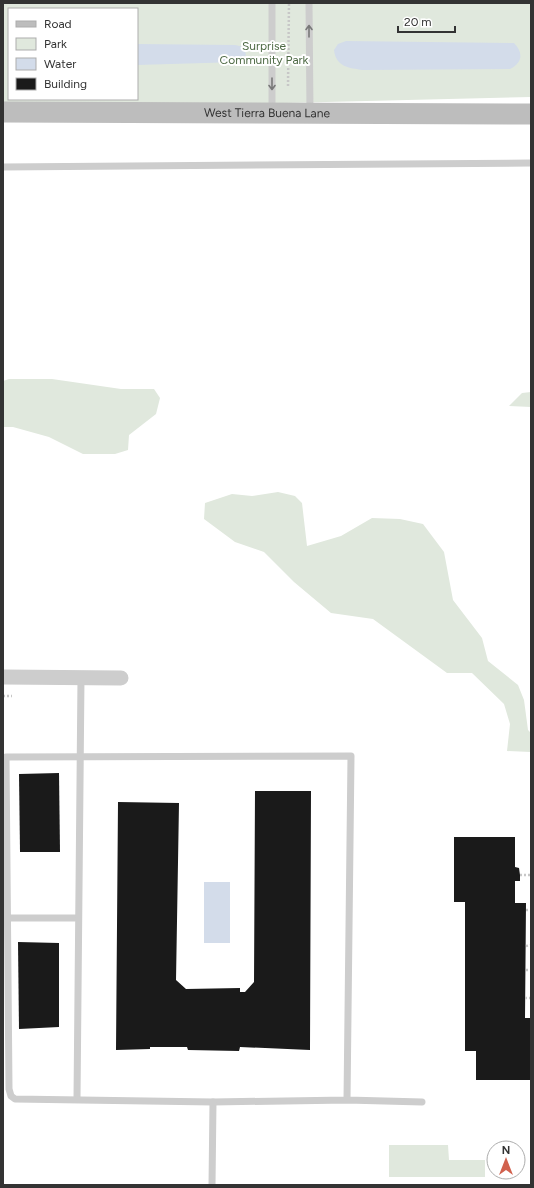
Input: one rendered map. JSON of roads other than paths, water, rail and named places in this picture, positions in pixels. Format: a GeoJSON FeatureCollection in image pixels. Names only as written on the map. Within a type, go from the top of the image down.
{"type":"FeatureCollection","features":[{"type":"Feature","properties":{"kind":"street","name":"West Tierra Buena Lane"},"geometry":{"type":"LineString","coordinates":[[3,112],[272,111],[531,114]]}},
{"type":"Feature","properties":{"kind":"street"},"geometry":{"type":"LineString","coordinates":[[3,676],[121,678]]}},
{"type":"Feature","properties":{"kind":"lane"},"geometry":{"type":"LineString","coordinates":[[272,3],[272,111]]}},
{"type":"Feature","properties":{"kind":"lane"},"geometry":{"type":"LineString","coordinates":[[309,3],[310,112]]}},
{"type":"Feature","properties":{"kind":"lane"},"geometry":{"type":"LineString","coordinates":[[3,167],[531,163]]}},
{"type":"Feature","properties":{"kind":"lane"},"geometry":{"type":"LineString","coordinates":[[77,1099],[81,678]]}},
{"type":"Feature","properties":{"kind":"lane"},"geometry":{"type":"LineString","coordinates":[[348,1100],[351,756],[6,757],[5,918],[9,1089],[11,1096],[16,1099],[213,1102],[348,1100],[422,1102]]}},
{"type":"Feature","properties":{"kind":"lane"},"geometry":{"type":"LineString","coordinates":[[5,918],[78,918]]}},
{"type":"Feature","properties":{"kind":"lane"},"geometry":{"type":"LineString","coordinates":[[212,1185],[213,1102]]}},
{"type":"Feature","properties":{"kind":"water"},"geometry":{"type":"Polygon","coordinates":[[[346,41],[514,43],[519,50],[520,58],[517,64],[510,69],[363,70],[344,66],[337,60],[334,50],[338,44],[346,41]]]}},
{"type":"Feature","properties":{"kind":"water"},"geometry":{"type":"Polygon","coordinates":[[[138,44],[235,45],[244,47],[246,55],[239,62],[138,65],[138,44]]]}},
{"type":"Feature","properties":{"kind":"water"},"geometry":{"type":"Polygon","coordinates":[[[204,882],[230,882],[230,943],[204,943],[204,882]]]}},
{"type":"Feature","properties":{"kind":"park label","name":"Surprise Community Park"},"geometry":{"type":"Point","coordinates":[264,53]}}]}
